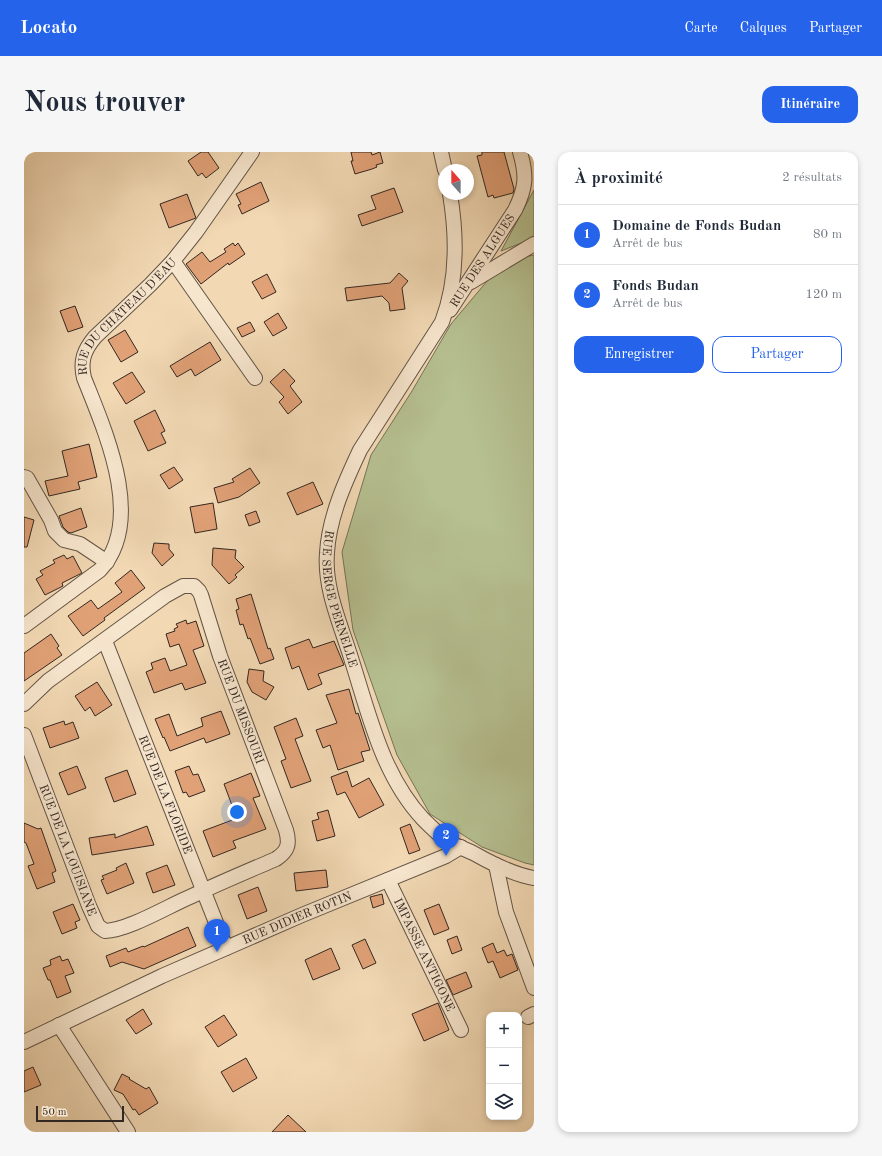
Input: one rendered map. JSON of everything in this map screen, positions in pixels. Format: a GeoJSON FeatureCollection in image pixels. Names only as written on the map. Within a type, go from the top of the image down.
{"type":"FeatureCollection","features":[{"type":"Feature","properties":{"kind":"street","name":"RUE DU CHÂTEAU D'EAU"},"geometry":{"type":"LineString","coordinates":[[24,626],[94,575],[107,562],[112,553],[119,528],[119,492],[107,436],[82,370],[82,360],[88,346],[95,337],[150,285],[173,260],[196,232],[252,152]]}},
{"type":"Feature","properties":{"kind":"street"},"geometry":{"type":"LineString","coordinates":[[441,152],[444,164]]}},
{"type":"Feature","properties":{"kind":"street","name":"RUE DES ALGUES"},"geometry":{"type":"LineString","coordinates":[[442,322],[520,200],[525,180],[520,152]]}},
{"type":"Feature","properties":{"kind":"street","name":"RUE SERGE PERNELLE"},"geometry":{"type":"LineString","coordinates":[[451,200],[454,222],[454,244],[451,292],[447,309],[442,322],[360,450],[332,523],[327,553],[327,569],[333,600],[369,714],[391,772],[406,799],[428,824],[446,840],[496,865],[534,878]]}},
{"type":"Feature","properties":{"kind":"street"},"geometry":{"type":"LineString","coordinates":[[466,286],[534,244]]}},
{"type":"Feature","properties":{"kind":"street"},"geometry":{"type":"LineString","coordinates":[[173,260],[254,378]]}},
{"type":"Feature","properties":{"kind":"street"},"geometry":{"type":"LineString","coordinates":[[24,477],[27,478],[51,520],[55,531],[64,540],[80,544],[107,562]]}},
{"type":"Feature","properties":{"kind":"street","name":"RUE DU MISSOURI"},"geometry":{"type":"LineString","coordinates":[[104,640],[177,589],[183,586],[191,585],[199,591],[220,656],[286,830],[288,840],[286,851],[276,859],[202,891]]}},
{"type":"Feature","properties":{"kind":"street"},"geometry":{"type":"LineString","coordinates":[[24,704],[48,681],[104,640]]}},
{"type":"Feature","properties":{"kind":"street","name":"RUE DE LA FLORIDE"},"geometry":{"type":"LineString","coordinates":[[104,640],[202,891],[226,948]]}},
{"type":"Feature","properties":{"kind":"street","name":"RUE DE LA LOUISIANE"},"geometry":{"type":"LineString","coordinates":[[24,735],[98,926],[104,931],[128,926],[202,891]]}},
{"type":"Feature","properties":{"kind":"street","name":"RUE DIDIER ROTIN"},"geometry":{"type":"LineString","coordinates":[[24,1042],[162,976],[302,915],[446,856],[462,847]]}},
{"type":"Feature","properties":{"kind":"street"},"geometry":{"type":"LineString","coordinates":[[496,865],[506,912],[534,988]]}},
{"type":"Feature","properties":{"kind":"street","name":"IMPASSE ANTIGONE"},"geometry":{"type":"LineString","coordinates":[[388,880],[461,1030]]}},
{"type":"Feature","properties":{"kind":"street"},"geometry":{"type":"LineString","coordinates":[[59,1025],[128,1132]]}},
{"type":"Feature","properties":{"kind":"green space"},"geometry":{"type":"Polygon","coordinates":[[[534,190],[534,238],[501,251],[534,190]]]}},
{"type":"Feature","properties":{"kind":"green space"},"geometry":{"type":"Polygon","coordinates":[[[534,255],[534,865],[482,847],[430,814],[397,755],[353,630],[342,552],[371,455],[412,391],[451,324],[488,280],[524,257],[534,255]]]}},
{"type":"Feature","properties":{"kind":"building"},"geometry":{"type":"Polygon","coordinates":[[[201,152],[208,152],[219,168],[206,178],[202,173],[198,176],[188,161],[201,152]]]}},
{"type":"Feature","properties":{"kind":"building"},"geometry":{"type":"Polygon","coordinates":[[[351,152],[371,152],[372,155],[380,152],[383,163],[376,165],[377,167],[372,169],[355,174],[351,161],[353,161],[351,152]]]}},
{"type":"Feature","properties":{"kind":"building"},"geometry":{"type":"Polygon","coordinates":[[[482,152],[504,152],[514,189],[513,193],[494,198],[493,195],[488,197],[477,156],[482,155],[482,152]]]}},
{"type":"Feature","properties":{"kind":"building"},"geometry":{"type":"Polygon","coordinates":[[[261,182],[269,201],[242,214],[238,205],[241,204],[236,194],[261,182]]]}},
{"type":"Feature","properties":{"kind":"building"},"geometry":{"type":"Polygon","coordinates":[[[394,188],[403,212],[362,226],[358,215],[376,209],[371,196],[394,188]]]}},
{"type":"Feature","properties":{"kind":"building"},"geometry":{"type":"Polygon","coordinates":[[[187,194],[196,218],[169,228],[160,204],[187,194]]]}},
{"type":"Feature","properties":{"kind":"building"},"geometry":{"type":"Polygon","coordinates":[[[233,243],[235,246],[238,243],[245,254],[229,265],[228,263],[201,284],[186,264],[202,252],[210,262],[226,252],[224,249],[233,243]]]}},
{"type":"Feature","properties":{"kind":"building"},"geometry":{"type":"Polygon","coordinates":[[[399,273],[408,281],[402,288],[405,309],[390,311],[389,303],[382,296],[347,301],[345,288],[390,283],[399,273]]]}},
{"type":"Feature","properties":{"kind":"building"},"geometry":{"type":"Polygon","coordinates":[[[267,274],[276,292],[262,299],[252,282],[267,274]]]}},
{"type":"Feature","properties":{"kind":"building"},"geometry":{"type":"Polygon","coordinates":[[[75,306],[83,327],[68,332],[60,311],[75,306]]]}},
{"type":"Feature","properties":{"kind":"building"},"geometry":{"type":"Polygon","coordinates":[[[278,313],[287,328],[273,336],[264,322],[278,313]]]}},
{"type":"Feature","properties":{"kind":"building"},"geometry":{"type":"Polygon","coordinates":[[[250,322],[255,331],[242,337],[237,328],[250,322]]]}},
{"type":"Feature","properties":{"kind":"building"},"geometry":{"type":"Polygon","coordinates":[[[125,330],[138,352],[121,362],[108,340],[125,330]]]}},
{"type":"Feature","properties":{"kind":"building"},"geometry":{"type":"Polygon","coordinates":[[[210,342],[221,360],[195,376],[191,369],[177,377],[170,366],[210,342]]]}},
{"type":"Feature","properties":{"kind":"building"},"geometry":{"type":"Polygon","coordinates":[[[284,369],[295,381],[290,386],[302,402],[288,414],[279,402],[284,397],[270,382],[284,369]]]}},
{"type":"Feature","properties":{"kind":"building"},"geometry":{"type":"Polygon","coordinates":[[[132,372],[145,392],[126,404],[113,383],[132,372]]]}},
{"type":"Feature","properties":{"kind":"building"},"geometry":{"type":"Polygon","coordinates":[[[155,410],[165,431],[161,433],[166,443],[148,451],[134,421],[155,410]]]}},
{"type":"Feature","properties":{"kind":"building"},"geometry":{"type":"Polygon","coordinates":[[[89,444],[97,477],[78,482],[80,489],[49,496],[45,481],[68,476],[62,451],[89,444]]]}},
{"type":"Feature","properties":{"kind":"building"},"geometry":{"type":"Polygon","coordinates":[[[174,467],[183,480],[169,489],[160,475],[174,467]]]}},
{"type":"Feature","properties":{"kind":"building"},"geometry":{"type":"Polygon","coordinates":[[[250,468],[260,483],[239,497],[218,503],[214,488],[234,482],[232,479],[250,468]]]}},
{"type":"Feature","properties":{"kind":"building"},"geometry":{"type":"Polygon","coordinates":[[[313,482],[323,504],[297,515],[287,493],[313,482]]]}},
{"type":"Feature","properties":{"kind":"building"},"geometry":{"type":"Polygon","coordinates":[[[213,503],[217,529],[195,533],[190,507],[213,503]]]}},
{"type":"Feature","properties":{"kind":"building"},"geometry":{"type":"Polygon","coordinates":[[[81,508],[87,527],[71,533],[68,532],[63,527],[59,516],[81,508]]]}},
{"type":"Feature","properties":{"kind":"building"},"geometry":{"type":"Polygon","coordinates":[[[256,511],[260,522],[249,526],[245,515],[256,511]]]}},
{"type":"Feature","properties":{"kind":"building"},"geometry":{"type":"Polygon","coordinates":[[[24,517],[34,520],[27,547],[24,547],[24,517]]]}},
{"type":"Feature","properties":{"kind":"building"},"geometry":{"type":"Polygon","coordinates":[[[154,543],[169,544],[169,549],[174,555],[162,566],[152,553],[154,543]]]}},
{"type":"Feature","properties":{"kind":"building"},"geometry":{"type":"Polygon","coordinates":[[[213,548],[236,550],[235,558],[244,567],[235,575],[237,577],[229,584],[212,565],[213,548]]]}},
{"type":"Feature","properties":{"kind":"building"},"geometry":{"type":"Polygon","coordinates":[[[64,555],[67,559],[73,556],[82,573],[62,583],[63,586],[45,595],[36,579],[43,575],[40,571],[55,563],[53,560],[64,555]]]}},
{"type":"Feature","properties":{"kind":"building"},"geometry":{"type":"Polygon","coordinates":[[[131,570],[145,588],[104,618],[105,620],[83,636],[68,616],[91,600],[98,609],[122,592],[115,583],[131,570]]]}},
{"type":"Feature","properties":{"kind":"building"},"geometry":{"type":"Polygon","coordinates":[[[251,594],[268,649],[270,648],[274,659],[260,664],[250,638],[248,639],[243,624],[240,625],[236,610],[239,609],[236,599],[251,594]]]}},
{"type":"Feature","properties":{"kind":"building"},"geometry":{"type":"Polygon","coordinates":[[[186,620],[187,624],[196,621],[204,646],[193,650],[206,683],[185,690],[182,683],[154,693],[146,672],[153,669],[151,663],[165,658],[170,671],[187,665],[179,644],[170,647],[166,634],[175,631],[174,629],[178,627],[176,624],[186,620]]]}},
{"type":"Feature","properties":{"kind":"building"},"geometry":{"type":"Polygon","coordinates":[[[51,634],[59,646],[57,648],[62,655],[24,681],[24,653],[51,634]]]}},
{"type":"Feature","properties":{"kind":"building"},"geometry":{"type":"Polygon","coordinates":[[[309,639],[313,648],[334,641],[344,665],[318,674],[322,684],[308,690],[299,666],[292,669],[285,648],[309,639]]]}},
{"type":"Feature","properties":{"kind":"building"},"geometry":{"type":"Polygon","coordinates":[[[249,669],[264,671],[263,681],[274,687],[266,700],[252,692],[247,682],[249,669]]]}},
{"type":"Feature","properties":{"kind":"building"},"geometry":{"type":"Polygon","coordinates":[[[97,682],[112,705],[95,716],[90,707],[85,711],[75,696],[97,682]]]}},
{"type":"Feature","properties":{"kind":"building"},"geometry":{"type":"Polygon","coordinates":[[[349,689],[356,714],[358,713],[370,750],[361,752],[364,761],[338,770],[330,745],[323,748],[316,730],[337,723],[326,695],[349,689]]]}},
{"type":"Feature","properties":{"kind":"building"},"geometry":{"type":"Polygon","coordinates":[[[221,711],[230,734],[206,743],[204,738],[170,751],[155,719],[169,714],[177,736],[203,726],[201,718],[221,711]]]}},
{"type":"Feature","properties":{"kind":"building"},"geometry":{"type":"Polygon","coordinates":[[[296,718],[303,736],[295,739],[311,781],[291,788],[281,761],[286,759],[274,727],[296,718]]]}},
{"type":"Feature","properties":{"kind":"building"},"geometry":{"type":"Polygon","coordinates":[[[64,721],[65,725],[73,722],[79,738],[50,748],[43,728],[64,721]]]}},
{"type":"Feature","properties":{"kind":"building"},"geometry":{"type":"Polygon","coordinates":[[[77,766],[86,788],[68,795],[59,773],[77,766]]]}},
{"type":"Feature","properties":{"kind":"building"},"geometry":{"type":"Polygon","coordinates":[[[189,766],[193,775],[198,774],[205,791],[189,797],[186,792],[183,793],[175,771],[189,766]]]}},
{"type":"Feature","properties":{"kind":"building"},"geometry":{"type":"Polygon","coordinates":[[[127,770],[136,794],[114,802],[105,778],[127,770]]]}},
{"type":"Feature","properties":{"kind":"building"},"geometry":{"type":"Polygon","coordinates":[[[347,771],[352,787],[369,778],[384,805],[359,818],[345,792],[337,795],[331,777],[347,771]]]}},
{"type":"Feature","properties":{"kind":"building"},"geometry":{"type":"Polygon","coordinates":[[[251,773],[260,796],[253,798],[266,829],[233,841],[236,848],[213,857],[203,831],[235,819],[234,817],[236,816],[224,784],[251,773]]]}},
{"type":"Feature","properties":{"kind":"building"},"geometry":{"type":"Polygon","coordinates":[[[328,810],[335,836],[317,841],[312,821],[319,819],[317,813],[328,810]]]}},
{"type":"Feature","properties":{"kind":"building"},"geometry":{"type":"Polygon","coordinates":[[[24,823],[38,829],[41,828],[56,871],[52,873],[55,882],[37,889],[28,866],[34,864],[26,843],[24,842],[24,823]]]}},
{"type":"Feature","properties":{"kind":"building"},"geometry":{"type":"Polygon","coordinates":[[[410,824],[420,850],[409,854],[400,828],[410,824]]]}},
{"type":"Feature","properties":{"kind":"building"},"geometry":{"type":"Polygon","coordinates":[[[147,826],[154,845],[92,855],[89,838],[115,834],[115,838],[147,826]]]}},
{"type":"Feature","properties":{"kind":"building"},"geometry":{"type":"Polygon","coordinates":[[[126,863],[134,883],[107,894],[101,880],[104,879],[102,876],[117,870],[116,868],[126,863]]]}},
{"type":"Feature","properties":{"kind":"building"},"geometry":{"type":"Polygon","coordinates":[[[167,865],[175,885],[153,893],[146,873],[167,865]]]}},
{"type":"Feature","properties":{"kind":"building"},"geometry":{"type":"Polygon","coordinates":[[[326,870],[328,887],[296,891],[294,873],[326,870]]]}},
{"type":"Feature","properties":{"kind":"building"},"geometry":{"type":"Polygon","coordinates":[[[258,887],[267,911],[247,919],[238,895],[258,887]]]}},
{"type":"Feature","properties":{"kind":"building"},"geometry":{"type":"Polygon","coordinates":[[[382,894],[384,904],[373,908],[370,897],[382,894]]]}},
{"type":"Feature","properties":{"kind":"building"},"geometry":{"type":"Polygon","coordinates":[[[73,904],[80,920],[75,922],[77,928],[62,934],[53,912],[73,904]]]}},
{"type":"Feature","properties":{"kind":"building"},"geometry":{"type":"Polygon","coordinates":[[[439,904],[449,929],[434,935],[424,910],[439,904]]]}},
{"type":"Feature","properties":{"kind":"building"},"geometry":{"type":"Polygon","coordinates":[[[188,927],[196,946],[144,969],[122,962],[110,967],[106,956],[126,948],[128,952],[143,946],[144,947],[188,927]]]}},
{"type":"Feature","properties":{"kind":"building"},"geometry":{"type":"Polygon","coordinates":[[[457,936],[462,950],[452,954],[447,940],[457,936]]]}},
{"type":"Feature","properties":{"kind":"building"},"geometry":{"type":"Polygon","coordinates":[[[365,939],[376,963],[363,969],[352,945],[365,939]]]}},
{"type":"Feature","properties":{"kind":"building"},"geometry":{"type":"Polygon","coordinates":[[[493,943],[497,953],[504,950],[507,956],[512,954],[518,970],[500,978],[493,961],[488,963],[482,948],[493,943]]]}},
{"type":"Feature","properties":{"kind":"building"},"geometry":{"type":"Polygon","coordinates":[[[331,948],[340,969],[313,980],[305,960],[331,948]]]}},
{"type":"Feature","properties":{"kind":"building"},"geometry":{"type":"Polygon","coordinates":[[[60,956],[62,961],[68,959],[74,973],[65,976],[71,992],[57,998],[50,980],[48,980],[43,968],[51,965],[50,960],[60,956]]]}},
{"type":"Feature","properties":{"kind":"building"},"geometry":{"type":"Polygon","coordinates":[[[466,972],[472,987],[453,995],[446,980],[466,972]]]}},
{"type":"Feature","properties":{"kind":"building"},"geometry":{"type":"Polygon","coordinates":[[[438,1003],[449,1030],[424,1041],[412,1014],[438,1003]]]}},
{"type":"Feature","properties":{"kind":"building"},"geometry":{"type":"Polygon","coordinates":[[[143,1009],[152,1024],[136,1034],[126,1020],[143,1009]]]}},
{"type":"Feature","properties":{"kind":"building"},"geometry":{"type":"Polygon","coordinates":[[[224,1015],[237,1035],[218,1047],[205,1027],[224,1015]]]}},
{"type":"Feature","properties":{"kind":"building"},"geometry":{"type":"Polygon","coordinates":[[[246,1058],[257,1078],[233,1092],[221,1072],[246,1058]]]}},
{"type":"Feature","properties":{"kind":"building"},"geometry":{"type":"Polygon","coordinates":[[[33,1067],[41,1085],[24,1092],[24,1071],[33,1067]]]}},
{"type":"Feature","properties":{"kind":"building"},"geometry":{"type":"Polygon","coordinates":[[[122,1074],[146,1089],[149,1087],[158,1103],[139,1115],[135,1109],[133,1110],[123,1094],[114,1090],[122,1074]]]}},
{"type":"Feature","properties":{"kind":"building"},"geometry":{"type":"Polygon","coordinates":[[[288,1115],[306,1132],[272,1132],[288,1115]]]}},
{"type":"Feature","properties":{"kind":"place","name":"Fonds Budan"},"geometry":{"type":"Point","coordinates":[446,856]}},
{"type":"Feature","properties":{"kind":"place","name":"Domaine de Fonds Budan"},"geometry":{"type":"Point","coordinates":[217,952]}}]}
